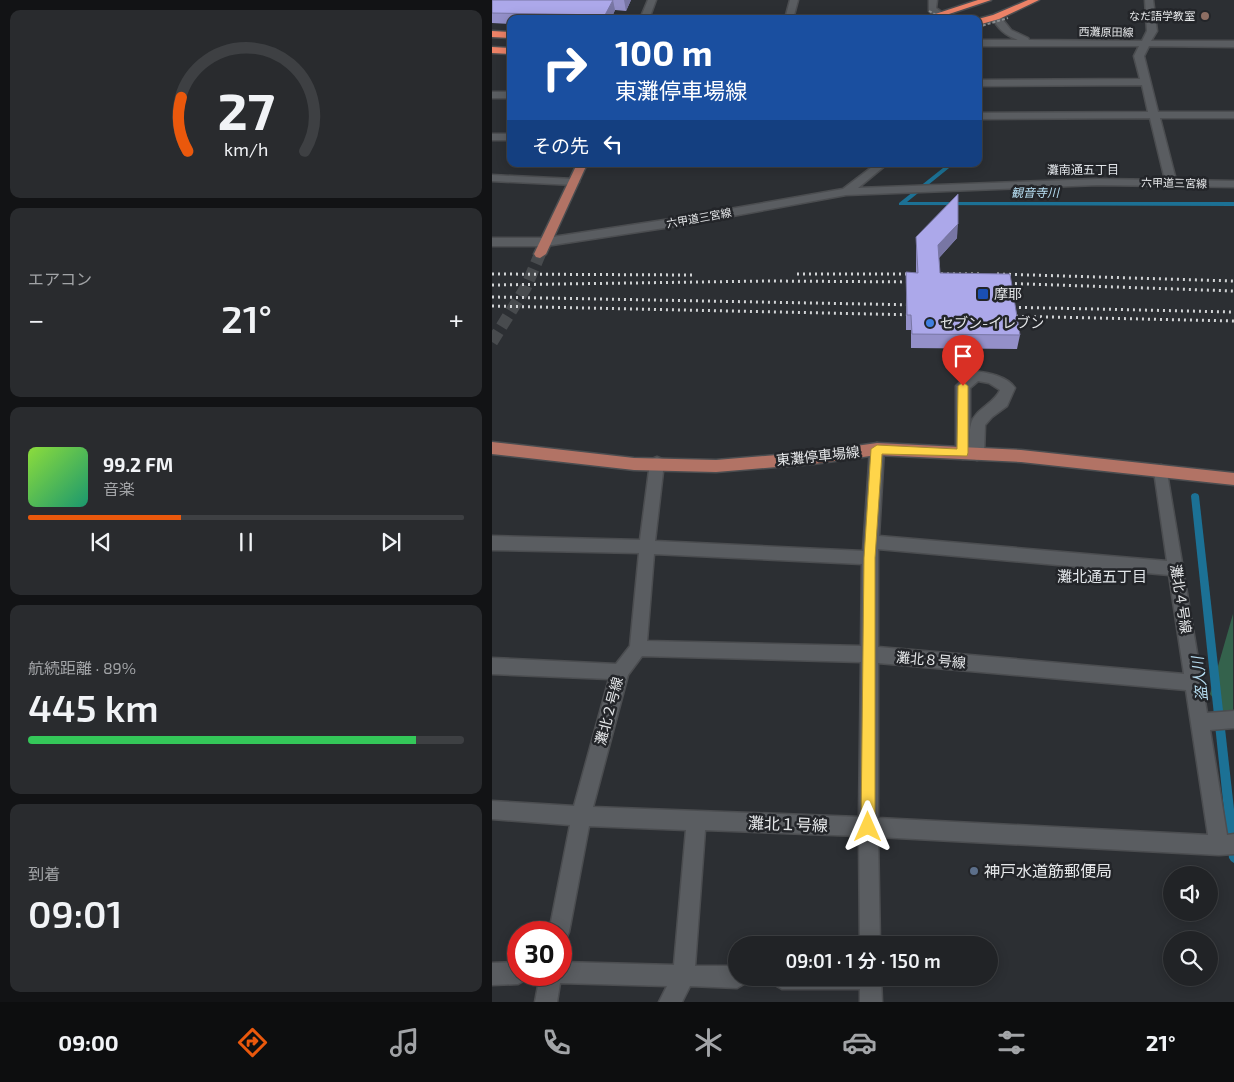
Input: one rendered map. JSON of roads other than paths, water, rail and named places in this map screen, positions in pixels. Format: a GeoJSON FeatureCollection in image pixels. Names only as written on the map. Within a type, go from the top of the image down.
{"type":"FeatureCollection","features":[{"type":"Feature","properties":{"kind":"highway"},"geometry":{"type":"LineString","coordinates":[[947,15],[987,0]]}},
{"type":"Feature","properties":{"kind":"highway"},"geometry":{"type":"LineString","coordinates":[[982,21],[996,17],[1035,0]]}},
{"type":"Feature","properties":{"kind":"highway"},"geometry":{"type":"LineString","coordinates":[[492,34],[507,35]]}},
{"type":"Feature","properties":{"kind":"highway"},"geometry":{"type":"LineString","coordinates":[[492,50],[507,51]]}},
{"type":"Feature","properties":{"kind":"main road"},"geometry":{"type":"LineString","coordinates":[[540,254],[581,167]]}},
{"type":"Feature","properties":{"kind":"main road","name":"東灘停車場線"},"geometry":{"type":"LineString","coordinates":[[492,448],[634,464],[657,463],[716,466],[813,458],[877,449],[1021,456],[1234,478]]}},
{"type":"Feature","properties":{"kind":"street"},"geometry":{"type":"LineString","coordinates":[[646,15],[652,0]]}},
{"type":"Feature","properties":{"kind":"street"},"geometry":{"type":"LineString","coordinates":[[789,15],[794,0]]}},
{"type":"Feature","properties":{"kind":"street"},"geometry":{"type":"LineString","coordinates":[[933,0],[932,9],[940,15]]}},
{"type":"Feature","properties":{"kind":"street"},"geometry":{"type":"LineString","coordinates":[[1149,0],[1152,31],[1139,56],[1171,182]]}},
{"type":"Feature","properties":{"kind":"street"},"geometry":{"type":"LineString","coordinates":[[996,17],[1000,26],[1008,33],[1032,42]]}},
{"type":"Feature","properties":{"kind":"street","name":"西灘原田線"},"geometry":{"type":"LineString","coordinates":[[982,43],[1234,44]]}},
{"type":"Feature","properties":{"kind":"street"},"geometry":{"type":"LineString","coordinates":[[982,83],[1146,82]]}},
{"type":"Feature","properties":{"kind":"street"},"geometry":{"type":"LineString","coordinates":[[492,95],[507,95]]}},
{"type":"Feature","properties":{"kind":"street"},"geometry":{"type":"LineString","coordinates":[[982,116],[1234,115]]}},
{"type":"Feature","properties":{"kind":"street"},"geometry":{"type":"LineString","coordinates":[[492,137],[507,137]]}},
{"type":"Feature","properties":{"kind":"street"},"geometry":{"type":"LineString","coordinates":[[846,192],[878,167]]}},
{"type":"Feature","properties":{"kind":"street"},"geometry":{"type":"LineString","coordinates":[[492,178],[574,182]]}},
{"type":"Feature","properties":{"kind":"street","name":"六甲道三宮線"},"geometry":{"type":"LineString","coordinates":[[492,242],[546,242],[684,221],[846,192],[1098,182],[1234,184]]}},
{"type":"Feature","properties":{"kind":"street"},"geometry":{"type":"LineString","coordinates":[[975,376],[992,379],[1008,388],[1002,402],[987,413],[978,424],[970,454],[963,386],[975,376]]}},
{"type":"Feature","properties":{"kind":"street"},"geometry":{"type":"LineString","coordinates":[[870,936],[868,827],[870,550],[877,449]]}},
{"type":"Feature","properties":{"kind":"street"},"geometry":{"type":"LineString","coordinates":[[638,648],[657,463]]}},
{"type":"Feature","properties":{"kind":"street","name":"灘北４号線"},"geometry":{"type":"LineString","coordinates":[[1161,471],[1194,683],[1225,845]]}},
{"type":"Feature","properties":{"kind":"street"},"geometry":{"type":"LineString","coordinates":[[493,546],[870,550],[1176,569]]}},
{"type":"Feature","properties":{"kind":"street","name":"灘北８号線"},"geometry":{"type":"LineString","coordinates":[[638,648],[869,654],[1194,683]]}},
{"type":"Feature","properties":{"kind":"street","name":"灘北２号線"},"geometry":{"type":"LineString","coordinates":[[561,921],[581,816],[620,672],[638,648]]}},
{"type":"Feature","properties":{"kind":"street"},"geometry":{"type":"LineString","coordinates":[[492,666],[620,672]]}},
{"type":"Feature","properties":{"kind":"street"},"geometry":{"type":"LineString","coordinates":[[1201,722],[1234,719]]}},
{"type":"Feature","properties":{"kind":"street","name":"灘北１号線"},"geometry":{"type":"LineString","coordinates":[[492,810],[581,816],[868,827],[1225,845]]}},
{"type":"Feature","properties":{"kind":"street"},"geometry":{"type":"LineString","coordinates":[[670,1002],[684,976],[696,820]]}},
{"type":"Feature","properties":{"kind":"street"},"geometry":{"type":"LineString","coordinates":[[492,974],[507,973]]}},
{"type":"Feature","properties":{"kind":"street"},"geometry":{"type":"LineString","coordinates":[[572,973],[728,977]]}},
{"type":"Feature","properties":{"kind":"street"},"geometry":{"type":"LineString","coordinates":[[546,1002],[549,986]]}},
{"type":"Feature","properties":{"kind":"street"},"geometry":{"type":"LineString","coordinates":[[871,986],[871,1002]]}},
{"type":"Feature","properties":{"kind":"waterway","name":"観音寺川"},"geometry":{"type":"LineString","coordinates":[[947,167],[901,204],[1234,204]]}},
{"type":"Feature","properties":{"kind":"waterway","name":"盗人川"},"geometry":{"type":"LineString","coordinates":[[1195,496],[1234,858]]}},
{"type":"Feature","properties":{"kind":"tunnel"},"geometry":{"type":"LineString","coordinates":[[492,342],[526,287],[540,254]]}},
{"type":"Feature","properties":{"kind":"railway"},"geometry":{"type":"LineString","coordinates":[[492,274],[692,275]]}},
{"type":"Feature","properties":{"kind":"railway"},"geometry":{"type":"LineString","coordinates":[[797,274],[979,274]]}},
{"type":"Feature","properties":{"kind":"railway"},"geometry":{"type":"LineString","coordinates":[[997,274],[1234,281]]}},
{"type":"Feature","properties":{"kind":"railway"},"geometry":{"type":"LineString","coordinates":[[492,285],[768,281],[919,282]]}},
{"type":"Feature","properties":{"kind":"railway"},"geometry":{"type":"LineString","coordinates":[[997,283],[1234,291]]}},
{"type":"Feature","properties":{"kind":"railway"},"geometry":{"type":"LineString","coordinates":[[492,297],[919,305]]}},
{"type":"Feature","properties":{"kind":"railway"},"geometry":{"type":"LineString","coordinates":[[492,306],[919,315]]}},
{"type":"Feature","properties":{"kind":"railway"},"geometry":{"type":"LineString","coordinates":[[1001,307],[1234,312]]}},
{"type":"Feature","properties":{"kind":"railway"},"geometry":{"type":"LineString","coordinates":[[1004,316],[1234,321]]}},
{"type":"Feature","properties":{"kind":"place","name":"なだ語学教室"},"geometry":{"type":"Point","coordinates":[1205,16]}},
{"type":"Feature","properties":{"kind":"place","name":"摩耶"},"geometry":{"type":"Point","coordinates":[983,294]}},
{"type":"Feature","properties":{"kind":"place","name":"セブン-イレブン"},"geometry":{"type":"Point","coordinates":[930,323]}},
{"type":"Feature","properties":{"kind":"place","name":"神戸水道筋郵便局"},"geometry":{"type":"Point","coordinates":[974,871]}},
{"type":"Feature","properties":{"kind":"district","name":"灘南通五丁目"},"geometry":{"type":"Point","coordinates":[1083,170]}},
{"type":"Feature","properties":{"kind":"district","name":"灘北通五丁目"},"geometry":{"type":"Point","coordinates":[1102,577]}}]}
